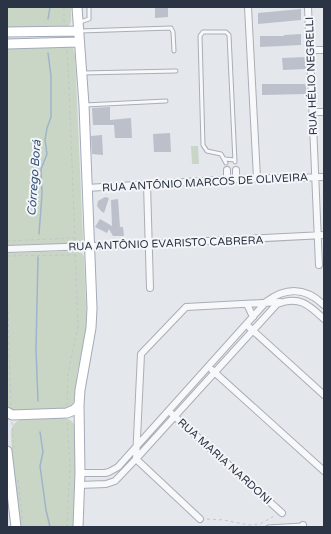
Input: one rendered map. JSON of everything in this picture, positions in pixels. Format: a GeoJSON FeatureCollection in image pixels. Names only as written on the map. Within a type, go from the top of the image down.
{"type":"FeatureCollection","features":[{"type":"Feature","properties":{"kind":"main road"},"geometry":{"type":"LineString","coordinates":[[77,7],[78,42],[84,105],[86,188],[92,308],[91,328],[80,390],[79,405],[78,422],[80,473],[78,527]]}},
{"type":"Feature","properties":{"kind":"main road"},"geometry":{"type":"LineString","coordinates":[[7,32],[77,26]]}},
{"type":"Feature","properties":{"kind":"main road"},"geometry":{"type":"LineString","coordinates":[[7,44],[78,42]]}},
{"type":"Feature","properties":{"kind":"main road"},"geometry":{"type":"LineString","coordinates":[[9,415],[74,410],[79,405]]}},
{"type":"Feature","properties":{"kind":"main road"},"geometry":{"type":"LineString","coordinates":[[66,410],[74,416],[78,422]]}},
{"type":"Feature","properties":{"kind":"main road"},"geometry":{"type":"LineString","coordinates":[[11,452],[16,527]]}},
{"type":"Feature","properties":{"kind":"street"},"geometry":{"type":"LineString","coordinates":[[248,7],[257,178]]}},
{"type":"Feature","properties":{"kind":"street","name":"RUA HÉLIO NEGRELLI"},"geometry":{"type":"LineString","coordinates":[[308,7],[315,177],[321,235],[319,265]]}},
{"type":"Feature","properties":{"kind":"street"},"geometry":{"type":"LineString","coordinates":[[310,50],[324,50]]}},
{"type":"Feature","properties":{"kind":"street"},"geometry":{"type":"LineString","coordinates":[[313,112],[324,112]]}},
{"type":"Feature","properties":{"kind":"street"},"geometry":{"type":"LineString","coordinates":[[227,170],[228,180]]}},
{"type":"Feature","properties":{"kind":"street"},"geometry":{"type":"LineString","coordinates":[[236,170],[236,179]]}},
{"type":"Feature","properties":{"kind":"street","name":"RUA ANTÔNIO MARCOS DE OLIVEIRA"},"geometry":{"type":"LineString","coordinates":[[86,188],[257,178],[324,177]]}},
{"type":"Feature","properties":{"kind":"street"},"geometry":{"type":"LineString","coordinates":[[147,184],[150,244],[150,288]]}},
{"type":"Feature","properties":{"kind":"street","name":"RUA ANTÔNIO EVARISTO CABRERA"},"geometry":{"type":"LineString","coordinates":[[7,249],[150,244],[321,235]]}},
{"type":"Feature","properties":{"kind":"street"},"geometry":{"type":"LineString","coordinates":[[80,473],[109,472],[118,467],[168,410],[247,325],[266,302],[273,297],[290,291],[301,292],[323,300]]}},
{"type":"Feature","properties":{"kind":"street"},"geometry":{"type":"LineString","coordinates":[[136,459],[141,354],[186,307],[280,302],[291,300],[301,301],[312,308],[324,319]]}},
{"type":"Feature","properties":{"kind":"street"},"geometry":{"type":"LineString","coordinates":[[312,308],[323,300]]}},
{"type":"Feature","properties":{"kind":"street"},"geometry":{"type":"LineString","coordinates":[[79,484],[106,484],[115,481],[274,306],[280,302]]}},
{"type":"Feature","properties":{"kind":"street"},"geometry":{"type":"LineString","coordinates":[[247,304],[253,317]]}},
{"type":"Feature","properties":{"kind":"street"},"geometry":{"type":"LineString","coordinates":[[247,325],[324,395]]}},
{"type":"Feature","properties":{"kind":"street"},"geometry":{"type":"LineString","coordinates":[[208,367],[324,471]]}},
{"type":"Feature","properties":{"kind":"street","name":"RUA MARIA NARDONI"},"geometry":{"type":"LineString","coordinates":[[168,410],[282,512]]}},
{"type":"Feature","properties":{"kind":"street"},"geometry":{"type":"LineString","coordinates":[[136,459],[200,518]]}},
{"type":"Feature","properties":{"kind":"street"},"geometry":{"type":"LineString","coordinates":[[109,472],[115,481]]}},
{"type":"Feature","properties":{"kind":"lane"},"geometry":{"type":"LineString","coordinates":[[77,26],[89,19],[88,7]]}},
{"type":"Feature","properties":{"kind":"lane"},"geometry":{"type":"LineString","coordinates":[[77,26],[171,28],[173,32],[174,51]]}},
{"type":"Feature","properties":{"kind":"lane"},"geometry":{"type":"LineString","coordinates":[[203,32],[226,32],[229,35],[235,161],[225,161],[219,153],[206,151],[203,145],[200,36],[203,32]]}},
{"type":"Feature","properties":{"kind":"lane"},"geometry":{"type":"LineString","coordinates":[[81,74],[176,71]]}},
{"type":"Feature","properties":{"kind":"lane"},"geometry":{"type":"LineString","coordinates":[[84,105],[166,102]]}},
{"type":"Feature","properties":{"kind":"lane"},"geometry":{"type":"LineString","coordinates":[[268,527],[303,526]]}},
{"type":"Feature","properties":{"kind":"path"},"geometry":{"type":"LineString","coordinates":[[64,7],[64,25]]}},
{"type":"Feature","properties":{"kind":"path"},"geometry":{"type":"LineString","coordinates":[[67,50],[70,86],[75,255],[78,295],[78,326],[68,374],[66,410],[70,464],[67,527]]}},
{"type":"Feature","properties":{"kind":"path"},"geometry":{"type":"LineString","coordinates":[[7,241],[75,238]]}},
{"type":"Feature","properties":{"kind":"path"},"geometry":{"type":"LineString","coordinates":[[7,256],[75,255]]}},
{"type":"Feature","properties":{"kind":"path"},"geometry":{"type":"LineString","coordinates":[[7,282],[11,452]]}},
{"type":"Feature","properties":{"kind":"path"},"geometry":{"type":"LineString","coordinates":[[17,474],[23,527]]}},
{"type":"Feature","properties":{"kind":"path"},"geometry":{"type":"LineString","coordinates":[[200,518],[254,525],[260,524],[282,512]]}},
{"type":"Feature","properties":{"kind":"green space"},"geometry":{"type":"Polygon","coordinates":[[[7,7],[71,7],[71,21],[69,27],[7,31],[7,7]]]}},
{"type":"Feature","properties":{"kind":"green space"},"geometry":{"type":"Polygon","coordinates":[[[7,48],[73,48],[75,55],[83,240],[75,244],[7,245],[7,48]]]}},
{"type":"Feature","properties":{"kind":"green space"},"geometry":{"type":"Polygon","coordinates":[[[191,146],[198,146],[199,164],[192,164],[191,146]]]}},
{"type":"Feature","properties":{"kind":"green space"},"geometry":{"type":"Polygon","coordinates":[[[75,251],[82,253],[84,257],[87,328],[77,373],[75,399],[67,409],[12,410],[7,405],[7,253],[75,251]]]}},
{"type":"Feature","properties":{"kind":"green space"},"geometry":{"type":"Polygon","coordinates":[[[63,418],[71,421],[75,427],[75,527],[21,527],[12,458],[12,427],[20,420],[63,418]]]}},
{"type":"Feature","properties":{"kind":"building"},"geometry":{"type":"Polygon","coordinates":[[[155,7],[168,7],[168,17],[155,18],[155,7]]]}},
{"type":"Feature","properties":{"kind":"building"},"geometry":{"type":"Polygon","coordinates":[[[301,9],[301,20],[258,24],[258,13],[301,9]]]}},
{"type":"Feature","properties":{"kind":"building"},"geometry":{"type":"Polygon","coordinates":[[[301,34],[301,45],[260,47],[260,36],[301,34]]]}},
{"type":"Feature","properties":{"kind":"building"},"geometry":{"type":"Polygon","coordinates":[[[306,57],[306,69],[283,70],[282,58],[306,57]]]}},
{"type":"Feature","properties":{"kind":"building"},"geometry":{"type":"Polygon","coordinates":[[[262,84],[306,84],[306,94],[262,95],[262,84]]]}},
{"type":"Feature","properties":{"kind":"building"},"geometry":{"type":"Polygon","coordinates":[[[110,107],[110,120],[131,118],[132,138],[115,138],[114,125],[93,125],[92,108],[110,107]]]}},
{"type":"Feature","properties":{"kind":"building"},"geometry":{"type":"Polygon","coordinates":[[[170,133],[171,152],[154,152],[153,134],[170,133]]]}},
{"type":"Feature","properties":{"kind":"building"},"geometry":{"type":"Polygon","coordinates":[[[102,135],[103,155],[92,154],[91,136],[102,135]]]}},
{"type":"Feature","properties":{"kind":"building"},"geometry":{"type":"Polygon","coordinates":[[[105,197],[109,198],[104,213],[97,206],[98,201],[105,197]]]}},
{"type":"Feature","properties":{"kind":"building"},"geometry":{"type":"Polygon","coordinates":[[[118,199],[120,227],[123,227],[124,236],[113,236],[109,229],[107,233],[95,227],[100,219],[112,226],[111,200],[118,199]]]}},
{"type":"Feature","properties":{"kind":"waterway","name":"Córrego Borá"},"geometry":{"type":"LineString","coordinates":[[48,19],[50,7]]}},
{"type":"Feature","properties":{"kind":"waterway","name":"Córrego Borá"},"geometry":{"type":"LineString","coordinates":[[39,234],[42,194],[41,169],[47,154],[45,140],[51,117],[51,76],[48,53]]}},
{"type":"Feature","properties":{"kind":"waterway","name":"Córrego Borá"},"geometry":{"type":"LineString","coordinates":[[38,257],[36,349],[38,401]]}},
{"type":"Feature","properties":{"kind":"waterway","name":"Córrego Borá"},"geometry":{"type":"LineString","coordinates":[[40,432],[43,452],[40,466],[50,527]]}}]}
